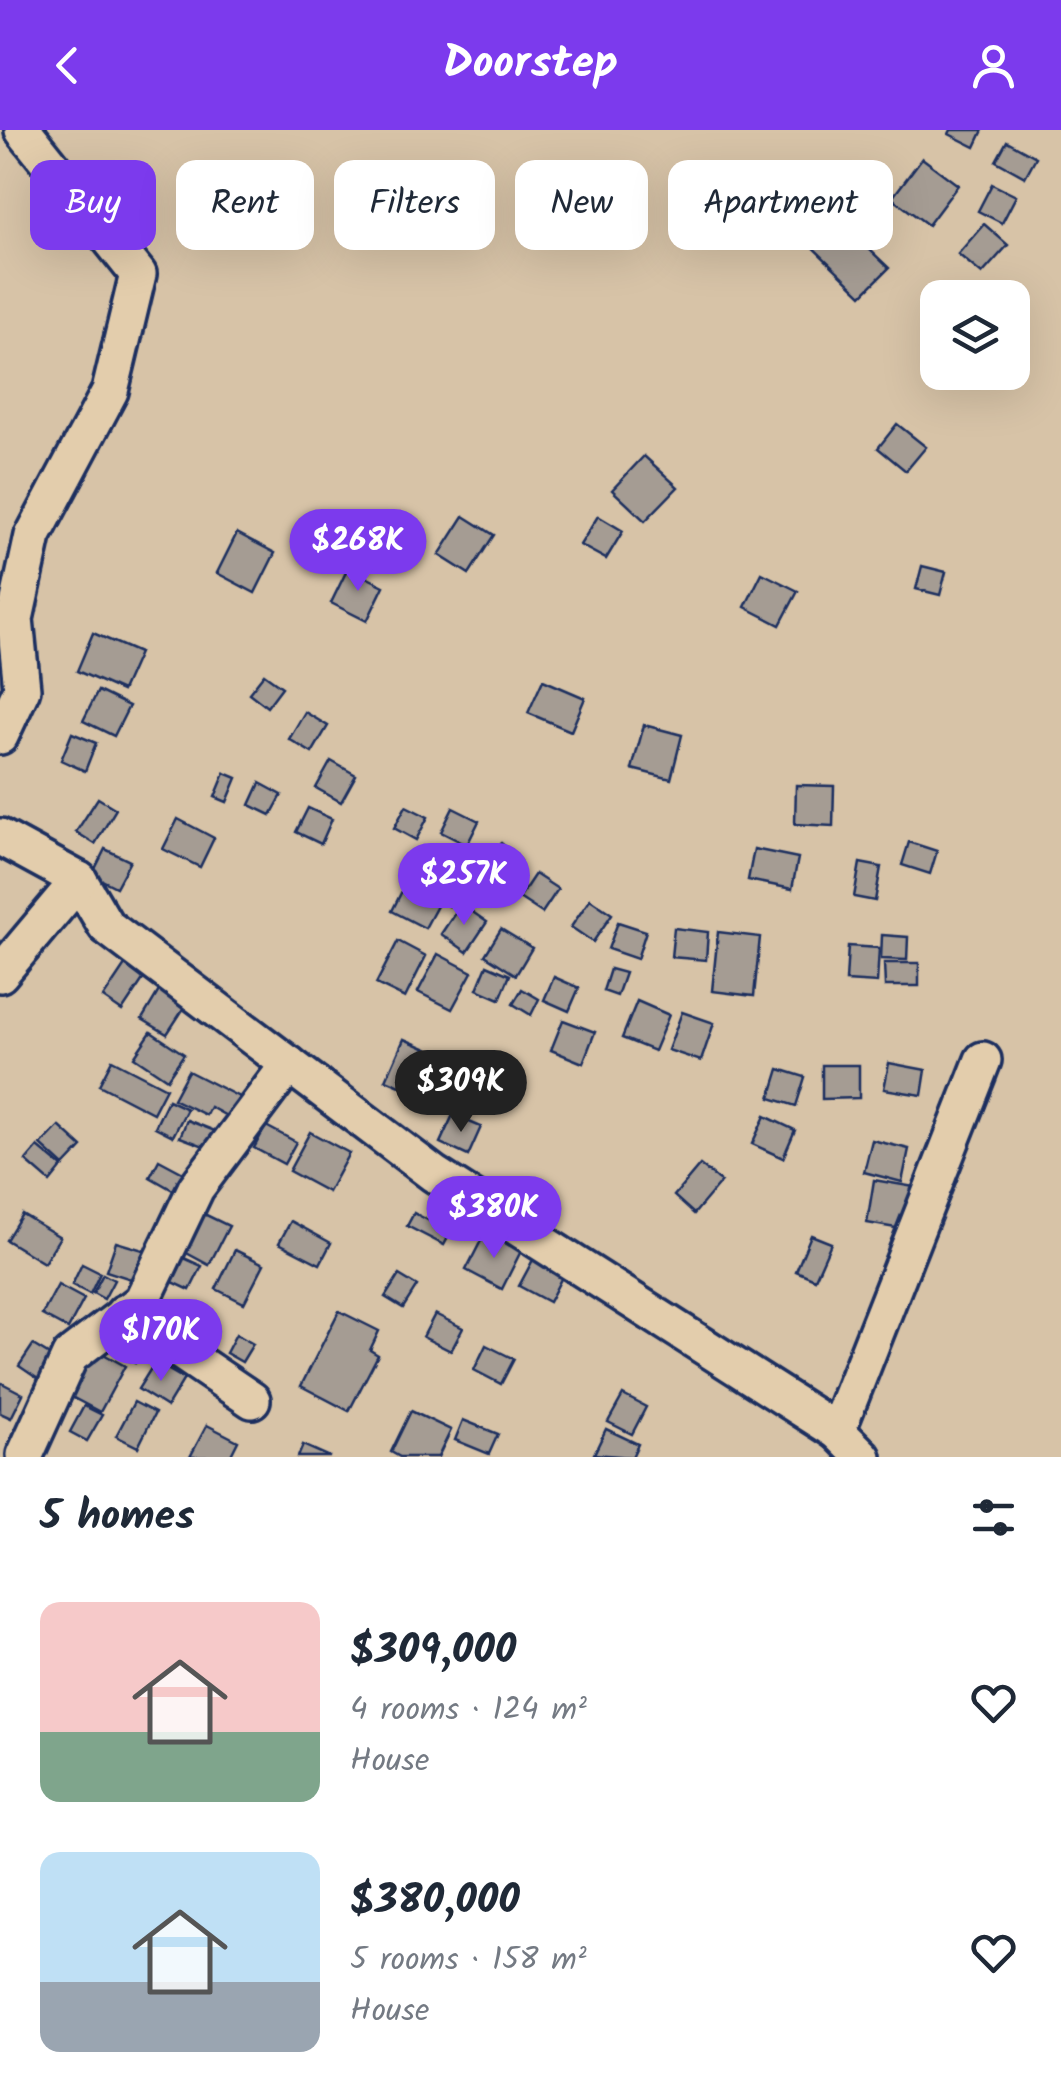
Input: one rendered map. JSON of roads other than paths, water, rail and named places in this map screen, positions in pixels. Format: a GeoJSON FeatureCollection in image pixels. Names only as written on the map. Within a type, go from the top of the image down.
{"type":"FeatureCollection","features":[{"type":"Feature","properties":{"kind":"street"},"geometry":{"type":"LineString","coordinates":[[0,736],[22,688],[15,619],[33,536],[110,391],[138,274],[23,130]]}},
{"type":"Feature","properties":{"kind":"street"},"geometry":{"type":"LineString","coordinates":[[0,838],[78,880],[106,926],[434,1174],[837,1431],[863,1457]]}},
{"type":"Feature","properties":{"kind":"street"},"geometry":{"type":"LineString","coordinates":[[0,974],[78,880]]}},
{"type":"Feature","properties":{"kind":"street"},"geometry":{"type":"LineString","coordinates":[[837,1431],[983,1060]]}},
{"type":"Feature","properties":{"kind":"street"},"geometry":{"type":"LineString","coordinates":[[25,1455],[70,1356],[142,1300],[196,1188],[288,1064]]}},
{"type":"Feature","properties":{"kind":"street"},"geometry":{"type":"LineString","coordinates":[[124,1314],[252,1400]]}}]}
